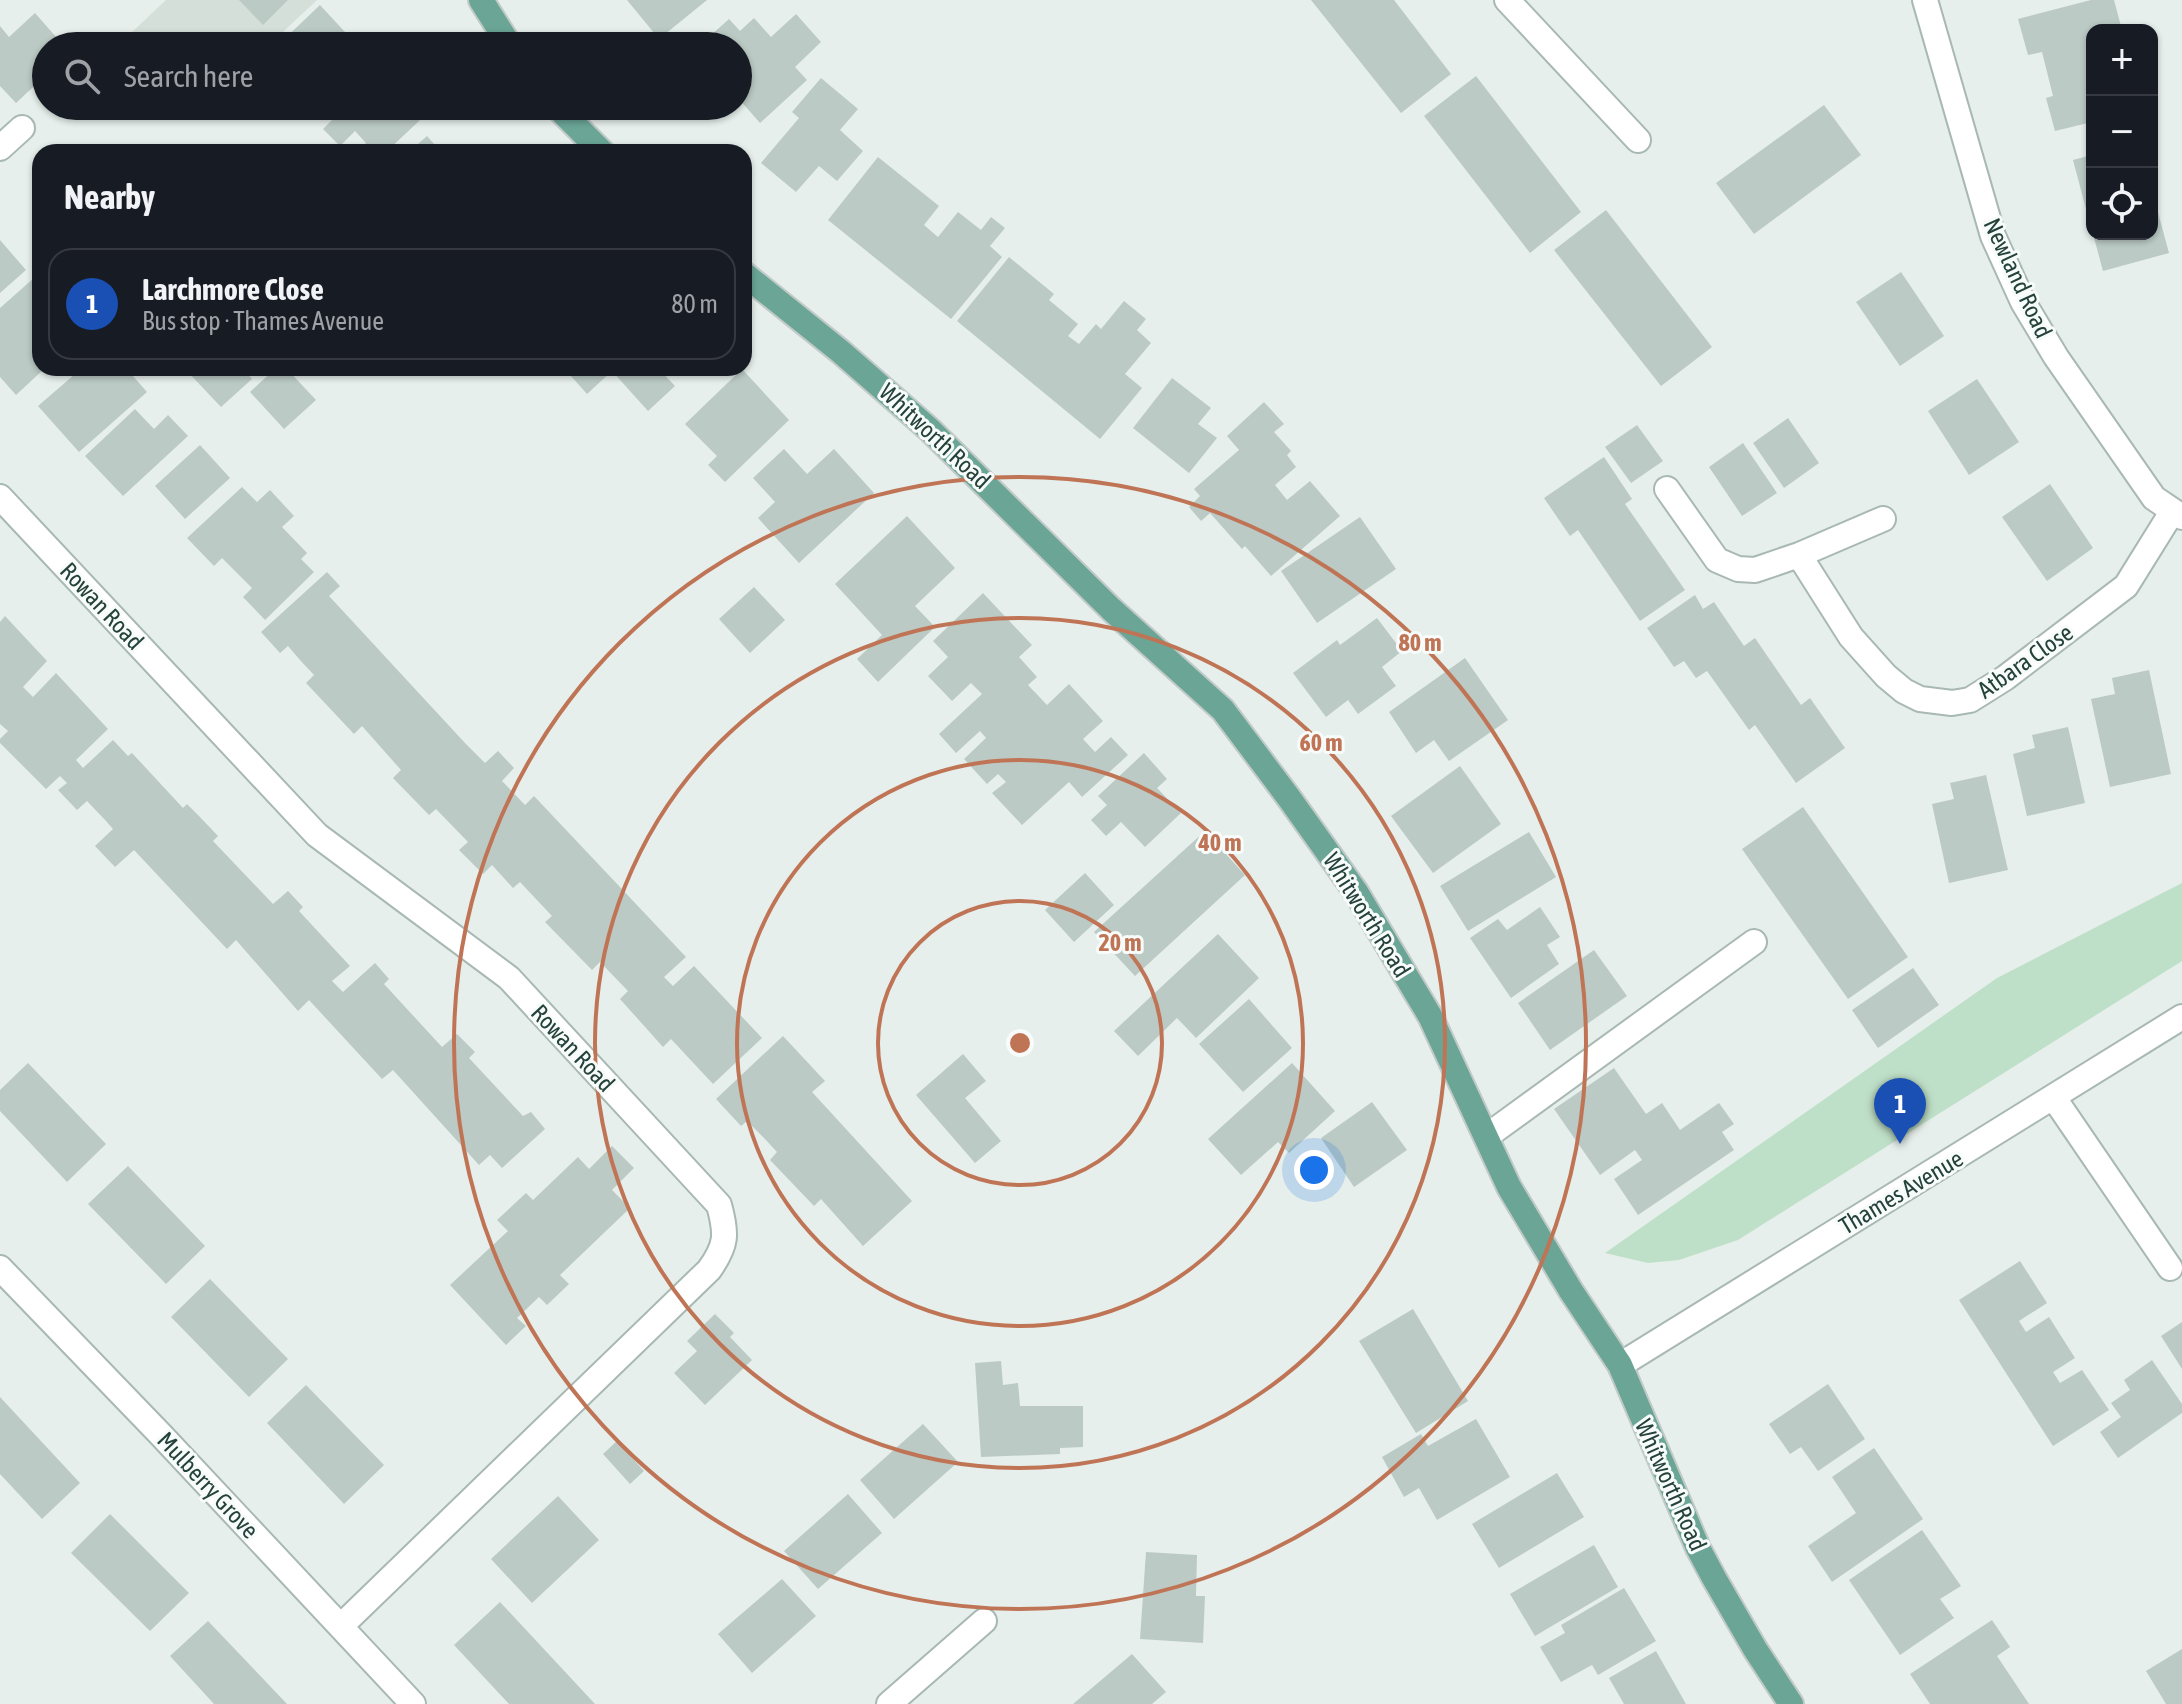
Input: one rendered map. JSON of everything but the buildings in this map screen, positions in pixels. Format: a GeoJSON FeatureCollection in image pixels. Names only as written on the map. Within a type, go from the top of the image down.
{"type":"FeatureCollection","features":[{"type":"Feature","properties":{"kind":"main road"},"geometry":{"type":"LineString","coordinates":[[481,0],[501,32]]}},
{"type":"Feature","properties":{"kind":"main road"},"geometry":{"type":"LineString","coordinates":[[570,120],[594,144]]}},
{"type":"Feature","properties":{"kind":"main road","name":"Whitworth Road"},"geometry":{"type":"LineString","coordinates":[[752,280],[841,352],[930,430],[1111,609],[1223,710],[1356,892],[1430,1016],[1509,1187],[1571,1291],[1620,1365],[1698,1548],[1755,1649],[1791,1704]]}},
{"type":"Feature","properties":{"kind":"street"},"geometry":{"type":"LineString","coordinates":[[1507,0],[1638,140]]}},
{"type":"Feature","properties":{"kind":"street","name":"Newland Road"},"geometry":{"type":"LineString","coordinates":[[1925,0],[1993,236],[2023,302],[2056,357],[2133,470],[2154,498],[2177,514]]}},
{"type":"Feature","properties":{"kind":"street"},"geometry":{"type":"LineString","coordinates":[[0,148],[22,128]]}},
{"type":"Feature","properties":{"kind":"street"},"geometry":{"type":"LineString","coordinates":[[1667,489],[1717,560],[1738,569],[1755,570],[1799,555],[1883,519]]}},
{"type":"Feature","properties":{"kind":"street","name":"Rowan Road"},"geometry":{"type":"LineString","coordinates":[[0,497],[317,835],[509,978],[719,1205],[726,1230],[721,1252],[709,1270],[341,1626]]}},
{"type":"Feature","properties":{"kind":"street","name":"Atbara Close"},"geometry":{"type":"LineString","coordinates":[[1799,555],[1851,637],[1886,676],[1920,699],[1952,703],[1970,700],[2005,678],[2126,586],[2177,514]]}},
{"type":"Feature","properties":{"kind":"street"},"geometry":{"type":"LineString","coordinates":[[1487,1136],[1754,942]]}},
{"type":"Feature","properties":{"kind":"street","name":"Thames Avenue"},"geometry":{"type":"LineString","coordinates":[[1620,1365],[2182,1017]]}},
{"type":"Feature","properties":{"kind":"street"},"geometry":{"type":"LineString","coordinates":[[2054,1098],[2170,1268]]}},
{"type":"Feature","properties":{"kind":"street","name":"Mulberry Grove"},"geometry":{"type":"LineString","coordinates":[[0,1268],[413,1704]]}},
{"type":"Feature","properties":{"kind":"street"},"geometry":{"type":"LineString","coordinates":[[889,1704],[984,1621]]}},
{"type":"Feature","properties":{"kind":"shaded area"},"geometry":{"type":"Polygon","coordinates":[[[166,0],[317,0],[283,32],[132,32],[166,0]]]}},
{"type":"Feature","properties":{"kind":"green space"},"geometry":{"type":"Polygon","coordinates":[[[2182,883],[2182,961],[1738,1240],[1679,1260],[1648,1263],[1605,1253],[1997,978],[2182,883]]]}},
{"type":"Feature","properties":{"kind":"place","name":"Larchmore Close"},"geometry":{"type":"Point","coordinates":[1900,1144]}}]}
